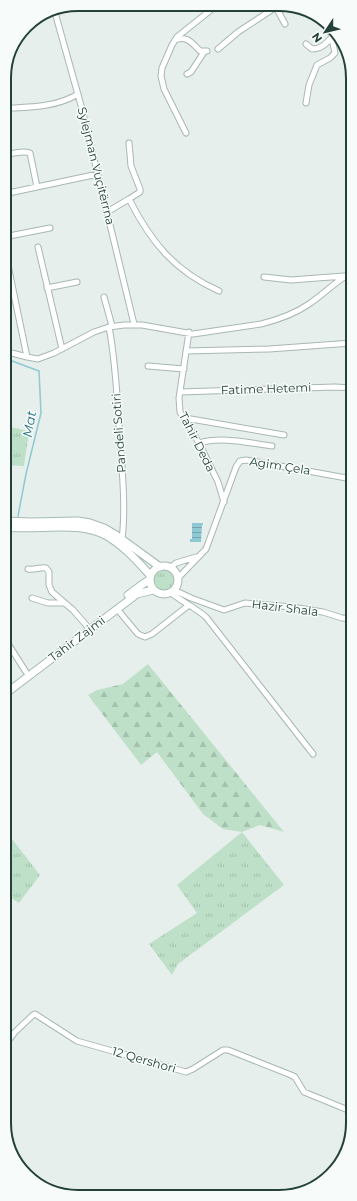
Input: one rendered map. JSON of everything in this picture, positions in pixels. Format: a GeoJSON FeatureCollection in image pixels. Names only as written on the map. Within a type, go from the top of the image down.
{"type":"FeatureCollection","features":[{"type":"Feature","properties":{"kind":"street"},"geometry":{"type":"LineString","coordinates":[[186,132],[164,89],[161,76],[162,68],[174,41],[180,34],[209,11]]}},
{"type":"Feature","properties":{"kind":"street"},"geometry":{"type":"LineString","coordinates":[[218,48],[238,32],[270,11]]}},
{"type":"Feature","properties":{"kind":"street"},"geometry":{"type":"LineString","coordinates":[[278,11],[285,24]]}},
{"type":"Feature","properties":{"kind":"street","name":"Sylejman Vuçitërrna"},"geometry":{"type":"LineString","coordinates":[[56,15],[78,94],[134,324]]}},
{"type":"Feature","properties":{"kind":"street"},"geometry":{"type":"LineString","coordinates":[[306,44],[312,49],[320,48],[332,37]]}},
{"type":"Feature","properties":{"kind":"street"},"geometry":{"type":"LineString","coordinates":[[174,41],[186,38],[200,51],[205,52],[192,72],[187,74]]}},
{"type":"Feature","properties":{"kind":"street"},"geometry":{"type":"LineString","coordinates":[[306,103],[309,85],[317,65],[330,58],[335,53],[332,38]]}},
{"type":"Feature","properties":{"kind":"street"},"geometry":{"type":"LineString","coordinates":[[11,108],[41,105],[65,100],[78,94]]}},
{"type":"Feature","properties":{"kind":"street"},"geometry":{"type":"LineString","coordinates":[[107,212],[138,194],[140,189],[131,166],[129,143]]}},
{"type":"Feature","properties":{"kind":"street"},"geometry":{"type":"LineString","coordinates":[[11,154],[28,152],[32,155],[36,187]]}},
{"type":"Feature","properties":{"kind":"street"},"geometry":{"type":"LineString","coordinates":[[11,192],[98,174]]}},
{"type":"Feature","properties":{"kind":"street"},"geometry":{"type":"LineString","coordinates":[[129,199],[148,233],[164,253],[194,278],[219,291]]}},
{"type":"Feature","properties":{"kind":"street"},"geometry":{"type":"LineString","coordinates":[[11,236],[50,228]]}},
{"type":"Feature","properties":{"kind":"street"},"geometry":{"type":"LineString","coordinates":[[38,247],[46,288],[62,349]]}},
{"type":"Feature","properties":{"kind":"street"},"geometry":{"type":"LineString","coordinates":[[11,353],[35,359],[42,358],[91,333],[111,326],[134,324],[199,334],[256,325],[271,321],[310,303],[344,276]]}},
{"type":"Feature","properties":{"kind":"street"},"geometry":{"type":"LineString","coordinates":[[264,277],[291,280],[344,276]]}},
{"type":"Feature","properties":{"kind":"street"},"geometry":{"type":"LineString","coordinates":[[11,280],[27,357]]}},
{"type":"Feature","properties":{"kind":"street"},"geometry":{"type":"LineString","coordinates":[[46,288],[76,282]]}},
{"type":"Feature","properties":{"kind":"street","name":"Pandeli Sotiri"},"geometry":{"type":"LineString","coordinates":[[104,297],[111,326],[122,462],[122,539]]}},
{"type":"Feature","properties":{"kind":"street","name":"Tahir Deda"},"geometry":{"type":"LineString","coordinates":[[189,332],[180,392],[180,412],[199,442],[220,488],[224,502]]}},
{"type":"Feature","properties":{"kind":"street"},"geometry":{"type":"LineString","coordinates":[[186,351],[269,349],[346,343]]}},
{"type":"Feature","properties":{"kind":"street"},"geometry":{"type":"LineString","coordinates":[[148,366],[184,369]]}},
{"type":"Feature","properties":{"kind":"street","name":"Fatime Hetemi"},"geometry":{"type":"LineString","coordinates":[[180,392],[335,386],[346,387]]}},
{"type":"Feature","properties":{"kind":"street"},"geometry":{"type":"LineString","coordinates":[[185,418],[284,435]]}},
{"type":"Feature","properties":{"kind":"street"},"geometry":{"type":"LineString","coordinates":[[199,442],[213,440],[272,446]]}},
{"type":"Feature","properties":{"kind":"street","name":"Agim Çela"},"geometry":{"type":"LineString","coordinates":[[178,578],[206,549],[236,467],[240,461],[243,460],[285,466],[346,478]]}},
{"type":"Feature","properties":{"kind":"street"},"geometry":{"type":"LineString","coordinates":[[11,521],[85,522],[104,528],[122,539],[160,567]]}},
{"type":"Feature","properties":{"kind":"street"},"geometry":{"type":"LineString","coordinates":[[11,528],[28,529],[78,528],[96,531],[109,537],[126,550],[150,578],[153,590],[162,594],[172,591],[177,584],[178,578],[174,571],[165,566],[154,570],[150,578]]}},
{"type":"Feature","properties":{"kind":"street"},"geometry":{"type":"LineString","coordinates":[[170,568],[176,563],[184,562],[199,556]]}},
{"type":"Feature","properties":{"kind":"street"},"geometry":{"type":"LineString","coordinates":[[28,569],[34,570],[40,567],[46,568],[49,572],[50,588],[56,596],[79,616],[87,626]]}},
{"type":"Feature","properties":{"kind":"street","name":"Tahir Zajmi"},"geometry":{"type":"LineString","coordinates":[[11,683],[150,578]]}},
{"type":"Feature","properties":{"kind":"street","name":"Tahir Zajmi"},"geometry":{"type":"LineString","coordinates":[[11,689],[136,594],[153,590]]}},
{"type":"Feature","properties":{"kind":"street"},"geometry":{"type":"LineString","coordinates":[[172,591],[181,601],[199,611],[206,617],[313,754]]}},
{"type":"Feature","properties":{"kind":"street","name":"Hazir Shala"},"geometry":{"type":"LineString","coordinates":[[172,591],[224,610],[245,602],[323,612],[346,618]]}},
{"type":"Feature","properties":{"kind":"street"},"geometry":{"type":"LineString","coordinates":[[32,598],[48,603],[65,603]]}},
{"type":"Feature","properties":{"kind":"street"},"geometry":{"type":"LineString","coordinates":[[118,609],[138,634],[144,637],[152,634],[189,605]]}},
{"type":"Feature","properties":{"kind":"street"},"geometry":{"type":"LineString","coordinates":[[11,648],[26,672]]}},
{"type":"Feature","properties":{"kind":"street","name":"12 Qershori"},"geometry":{"type":"LineString","coordinates":[[11,1037],[30,1017],[35,1014],[77,1042],[182,1071],[190,1071],[223,1050],[228,1050],[291,1074],[295,1077],[304,1092],[346,1109]]}},
{"type":"Feature","properties":{"kind":"green space"},"geometry":{"type":"Polygon","coordinates":[[[11,427],[29,431],[24,466],[11,465],[11,427]]]}},
{"type":"Feature","properties":{"kind":"green space"},"geometry":{"type":"Polygon","coordinates":[[[164,569],[172,572],[175,580],[172,588],[164,591],[156,588],[153,580],[156,572],[164,569]]]}},
{"type":"Feature","properties":{"kind":"green space"},"geometry":{"type":"Polygon","coordinates":[[[148,664],[284,832],[260,825],[242,832],[223,829],[203,814],[157,752],[141,765],[88,695],[97,690],[123,684],[148,664]]]}},
{"type":"Feature","properties":{"kind":"green space"},"geometry":{"type":"Polygon","coordinates":[[[242,832],[284,885],[178,964],[172,975],[149,944],[197,913],[177,885],[242,832]]]}},
{"type":"Feature","properties":{"kind":"green space"},"geometry":{"type":"Polygon","coordinates":[[[11,838],[40,875],[19,903],[11,898],[11,838]]]}},
{"type":"Feature","properties":{"kind":"water"},"geometry":{"type":"Polygon","coordinates":[[[192,523],[203,523],[201,542],[190,542],[190,539],[192,539],[192,523]]]}},
{"type":"Feature","properties":{"kind":"waterway","name":"Mat"},"geometry":{"type":"LineString","coordinates":[[11,361],[39,371],[41,413],[26,474],[18,516]]}}]}
